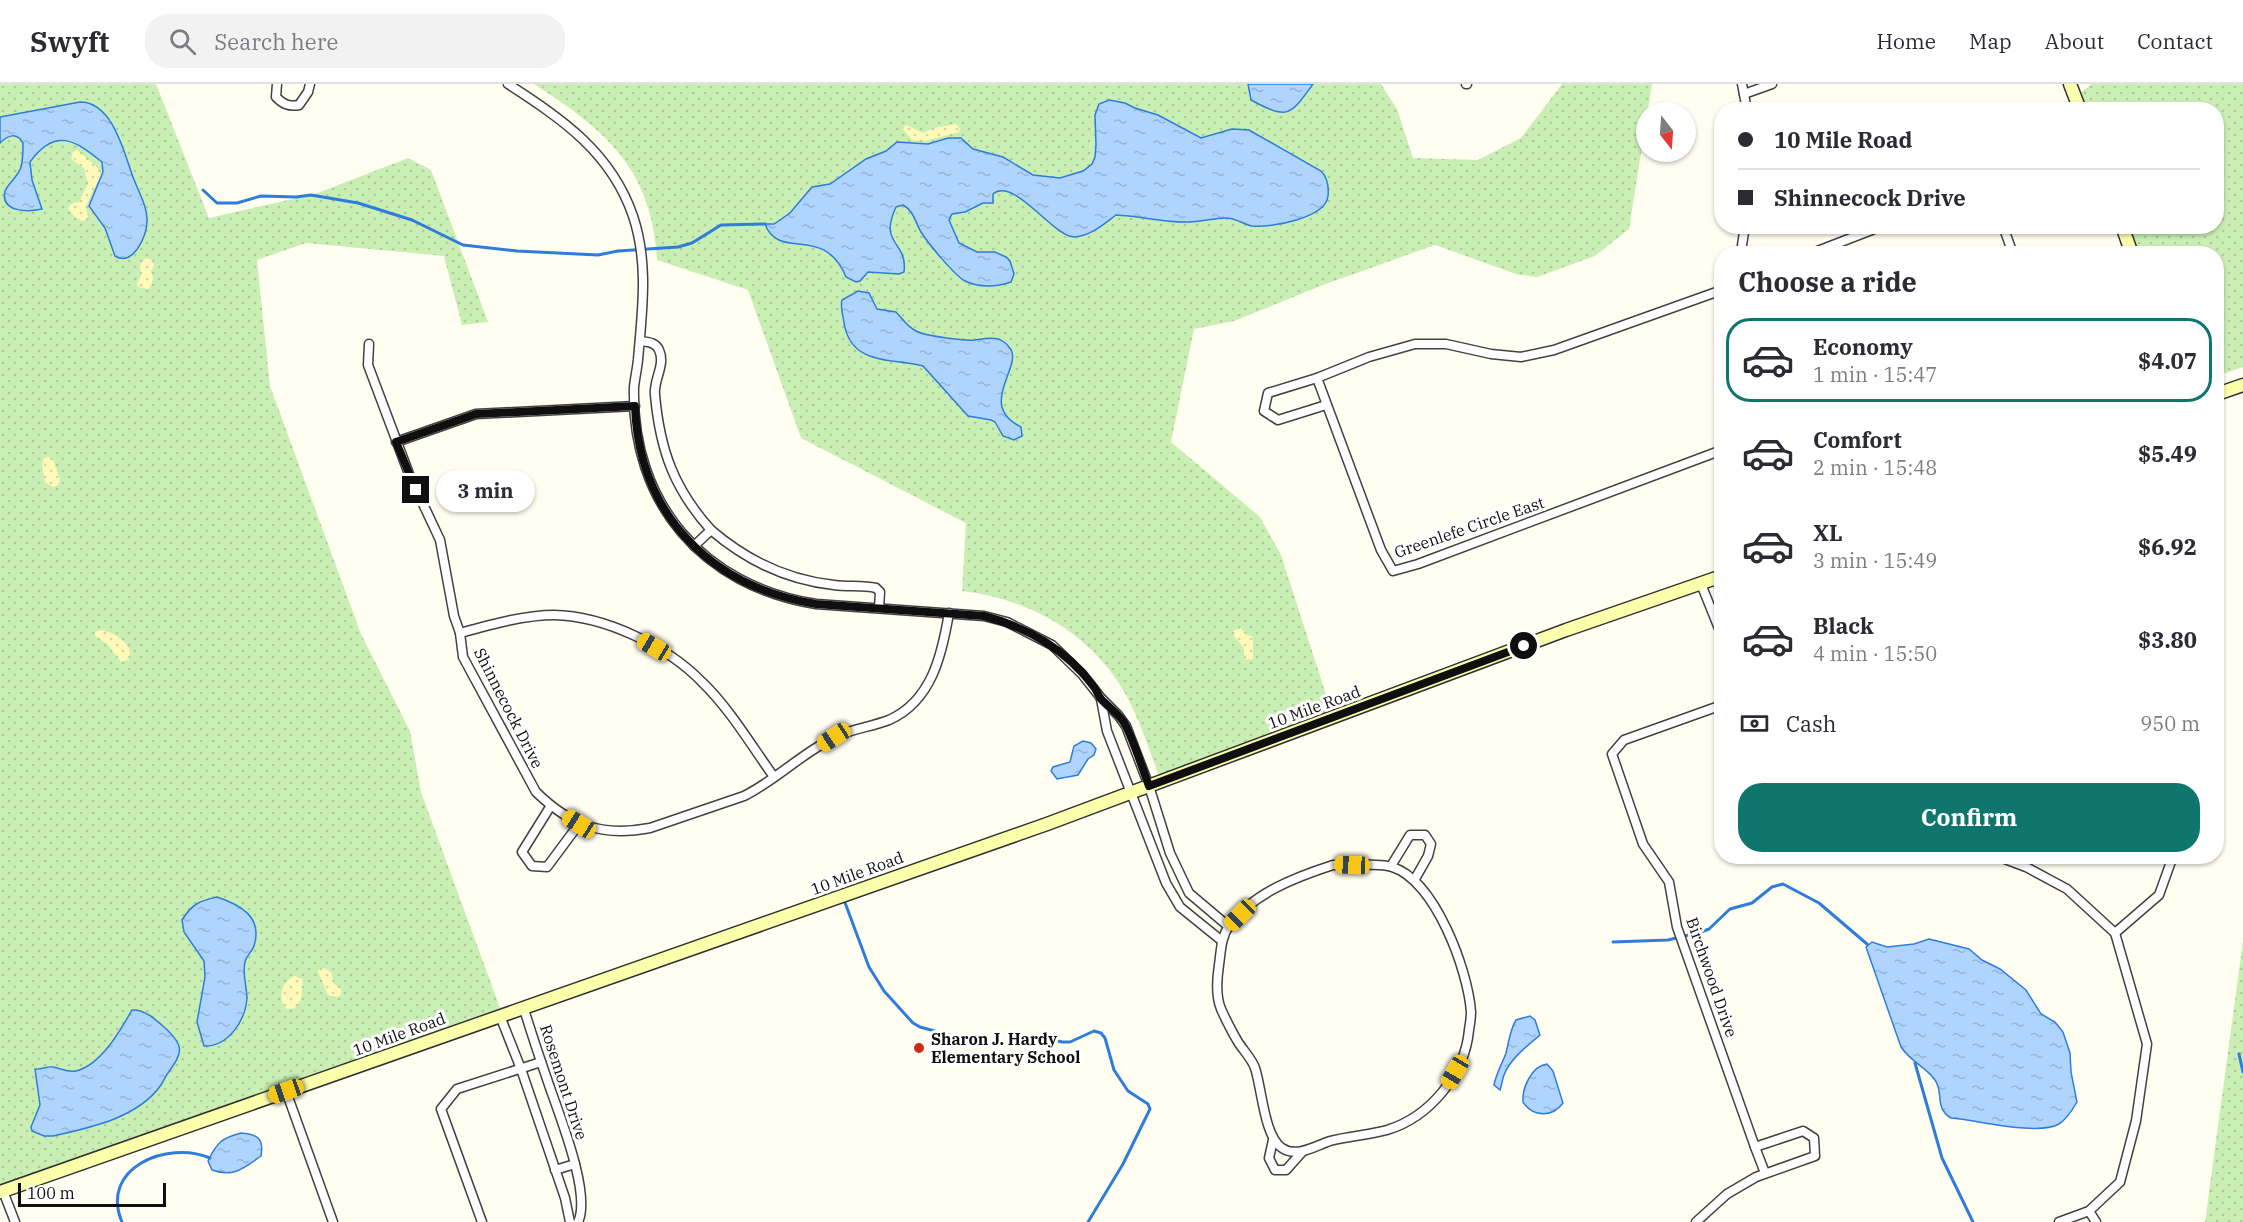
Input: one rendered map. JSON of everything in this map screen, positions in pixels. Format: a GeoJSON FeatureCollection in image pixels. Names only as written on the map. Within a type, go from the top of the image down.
{"type":"FeatureCollection","features":[{"type":"Feature","properties":{"kind":"main road"},"geometry":{"type":"LineString","coordinates":[[2070,84],[2077,102]]}},
{"type":"Feature","properties":{"kind":"main road"},"geometry":{"type":"LineString","coordinates":[[2224,392],[2243,385]]}},
{"type":"Feature","properties":{"kind":"main road","name":"10 Mile Road"},"geometry":{"type":"LineString","coordinates":[[2,1192],[1130,793],[1566,630],[1714,579]]}},
{"type":"Feature","properties":{"kind":"street"},"geometry":{"type":"LineString","coordinates":[[277,84],[276,97],[291,107],[299,105],[304,99],[310,84]]}},
{"type":"Feature","properties":{"kind":"street"},"geometry":{"type":"LineString","coordinates":[[508,84],[573,129],[607,166],[632,215],[643,261],[645,291],[634,385],[638,439],[649,477],[659,500],[674,523],[694,546],[729,573],[766,592],[791,600],[816,604],[984,616],[1007,622],[1041,640],[1066,657],[1126,726],[1149,786],[1170,854],[1189,893],[1228,926]]}},
{"type":"Feature","properties":{"kind":"street"},"geometry":{"type":"LineString","coordinates":[[1742,84],[1746,102]]}},
{"type":"Feature","properties":{"kind":"street"},"geometry":{"type":"LineString","coordinates":[[1744,94],[1772,84]]}},
{"type":"Feature","properties":{"kind":"street"},"geometry":{"type":"LineString","coordinates":[[1830,246],[1861,234]]}},
{"type":"Feature","properties":{"kind":"street"},"geometry":{"type":"LineString","coordinates":[[1326,405],[1278,420],[1264,411],[1268,393],[1317,378],[1369,357],[1415,344],[1446,344],[1491,354],[1521,357],[1554,350],[1714,293]]}},
{"type":"Feature","properties":{"kind":"street"},"geometry":{"type":"LineString","coordinates":[[640,341],[652,343],[658,347],[660,355],[661,367],[654,393],[662,442],[669,464],[692,508],[711,530],[735,549],[777,572],[814,583],[876,588],[880,592],[879,608]]}},
{"type":"Feature","properties":{"kind":"street","name":"Shinnecock Drive"},"geometry":{"type":"LineString","coordinates":[[369,344],[368,365],[409,474],[440,540],[463,657],[536,792],[550,807],[579,824],[605,831],[635,831],[650,828],[744,796],[758,789],[834,737],[891,719],[917,700],[934,675],[942,651],[949,613]]}},
{"type":"Feature","properties":{"kind":"street","name":"Greenlefe Circle East"},"geometry":{"type":"LineString","coordinates":[[1317,378],[1381,550],[1393,570],[1418,564],[1714,453]]}},
{"type":"Feature","properties":{"kind":"street"},"geometry":{"type":"LineString","coordinates":[[396,442],[476,414],[635,406]]}},
{"type":"Feature","properties":{"kind":"street"},"geometry":{"type":"LineString","coordinates":[[694,546],[711,530]]}},
{"type":"Feature","properties":{"kind":"street"},"geometry":{"type":"LineString","coordinates":[[1701,584],[1714,616]]}},
{"type":"Feature","properties":{"kind":"street"},"geometry":{"type":"LineString","coordinates":[[460,633],[496,623],[554,615],[599,622],[637,637],[672,657],[702,681],[774,777]]}},
{"type":"Feature","properties":{"kind":"street"},"geometry":{"type":"LineString","coordinates":[[1101,698],[1107,731],[1166,883],[1180,907],[1222,941]]}},
{"type":"Feature","properties":{"kind":"street","name":"Birchwood Drive"},"geometry":{"type":"LineString","coordinates":[[1714,708],[1624,740],[1612,753],[1643,844],[1669,882],[1677,927],[1765,1173]]}},
{"type":"Feature","properties":{"kind":"street"},"geometry":{"type":"LineString","coordinates":[[550,807],[522,852],[531,866],[547,867],[579,824]]}},
{"type":"Feature","properties":{"kind":"street"},"geometry":{"type":"LineString","coordinates":[[1391,866],[1410,835],[1425,835],[1431,844],[1428,856],[1415,879]]}},
{"type":"Feature","properties":{"kind":"street"},"geometry":{"type":"LineString","coordinates":[[2018,864],[2067,890],[2115,933],[2147,1044],[2136,1121],[2120,1182],[2089,1211],[2059,1222]]}},
{"type":"Feature","properties":{"kind":"street"},"geometry":{"type":"LineString","coordinates":[[2115,933],[2159,895],[2170,864]]}},
{"type":"Feature","properties":{"kind":"street"},"geometry":{"type":"LineString","coordinates":[[1273,1140],[1284,1149],[1303,1151],[1330,1141],[1391,1129],[1432,1104],[1448,1084],[1462,1060],[1469,1036],[1471,1012],[1461,967],[1443,919],[1415,879],[1391,866],[1333,865],[1298,876],[1252,903],[1228,926],[1222,941],[1218,975],[1220,1007],[1236,1040],[1254,1066],[1273,1140],[1269,1158],[1275,1170],[1286,1170],[1303,1151]]}},
{"type":"Feature","properties":{"kind":"street","name":"Rosemont Drive"},"geometry":{"type":"LineString","coordinates":[[524,1009],[575,1164],[582,1200],[581,1216],[578,1222]]}},
{"type":"Feature","properties":{"kind":"street"},"geometry":{"type":"LineString","coordinates":[[500,1016],[521,1069],[565,1198],[570,1222]]}},
{"type":"Feature","properties":{"kind":"street"},"geometry":{"type":"LineString","coordinates":[[482,1222],[441,1109],[457,1089],[541,1062]]}},
{"type":"Feature","properties":{"kind":"street"},"geometry":{"type":"LineString","coordinates":[[286,1091],[333,1222]]}},
{"type":"Feature","properties":{"kind":"street"},"geometry":{"type":"LineString","coordinates":[[1696,1222],[1727,1194],[1765,1173],[1815,1155],[1814,1138],[1803,1131],[1755,1147]]}},
{"type":"Feature","properties":{"kind":"street","name":"Rosemont Drive"},"geometry":{"type":"LineString","coordinates":[[555,1170],[575,1164]]}},
{"type":"Feature","properties":{"kind":"street"},"geometry":{"type":"LineString","coordinates":[[2,1192],[15,1222]]}},
{"type":"Feature","properties":{"kind":"street"},"geometry":{"type":"LineString","coordinates":[[2089,1211],[2096,1222]]}},
{"type":"Feature","properties":{"kind":"green space"},"geometry":{"type":"Polygon","coordinates":[[[0,84],[156,84],[209,218],[315,194],[408,158],[431,170],[488,322],[462,325],[444,256],[306,243],[257,260],[270,386],[361,634],[410,731],[421,792],[500,1008],[0,1185],[0,84]]]}},
{"type":"Feature","properties":{"kind":"green space"},"geometry":{"type":"Polygon","coordinates":[[[534,84],[1381,84],[1397,109],[1413,158],[1478,160],[1521,138],[1562,84],[1652,84],[1649,102],[1636,102],[1636,162],[1640,162],[1629,229],[1595,256],[1537,277],[1516,274],[1435,245],[1323,285],[1234,321],[1194,329],[1171,442],[1260,517],[1281,555],[1332,713],[1159,776],[1126,695],[1096,654],[1077,637],[1035,611],[987,595],[962,591],[966,523],[801,438],[748,290],[657,260],[653,228],[646,200],[635,176],[603,136],[534,84]]]}},
{"type":"Feature","properties":{"kind":"green space"},"geometry":{"type":"Polygon","coordinates":[[[2092,84],[2243,84],[2243,367],[2224,374],[2224,246],[2130,246],[2126,234],[2224,234],[2224,102],[2078,102],[2076,96],[2092,84]]]}},
{"type":"Feature","properties":{"kind":"green space"},"geometry":{"type":"Polygon","coordinates":[[[2243,941],[2243,1222],[2205,1222],[2243,941]]]}},
{"type":"Feature","properties":{"kind":"sand"},"geometry":{"type":"Polygon","coordinates":[[[956,124],[960,129],[959,132],[925,141],[912,140],[903,129],[906,125],[923,133],[956,124]]]}},
{"type":"Feature","properties":{"kind":"sand"},"geometry":{"type":"Polygon","coordinates":[[[77,150],[98,168],[101,174],[86,206],[88,219],[82,221],[68,209],[71,204],[79,202],[88,184],[84,168],[71,159],[73,152],[77,150]]]}},
{"type":"Feature","properties":{"kind":"sand"},"geometry":{"type":"Polygon","coordinates":[[[145,258],[152,260],[154,265],[151,271],[153,278],[151,286],[148,289],[139,287],[137,284],[141,276],[140,265],[145,258]]]}},
{"type":"Feature","properties":{"kind":"sand"},"geometry":{"type":"Polygon","coordinates":[[[50,457],[60,480],[58,485],[53,487],[45,482],[42,465],[44,458],[50,457]]]}},
{"type":"Feature","properties":{"kind":"sand"},"geometry":{"type":"Polygon","coordinates":[[[1241,628],[1247,635],[1253,637],[1253,659],[1246,660],[1243,647],[1234,636],[1233,631],[1241,628]]]}},
{"type":"Feature","properties":{"kind":"sand"},"geometry":{"type":"Polygon","coordinates":[[[102,630],[126,644],[130,654],[129,659],[121,662],[107,644],[95,636],[95,632],[102,630]]]}},
{"type":"Feature","properties":{"kind":"sand"},"geometry":{"type":"Polygon","coordinates":[[[324,968],[331,972],[334,984],[341,989],[341,994],[337,997],[328,995],[318,972],[319,969],[324,968]]]}},
{"type":"Feature","properties":{"kind":"sand"},"geometry":{"type":"Polygon","coordinates":[[[295,976],[303,980],[301,999],[295,1008],[287,1009],[281,995],[284,986],[290,978],[295,976]]]}},
{"type":"Feature","properties":{"kind":"water"},"geometry":{"type":"Polygon","coordinates":[[[1248,84],[1313,84],[1299,103],[1287,112],[1281,112],[1251,100],[1248,84]]]}},
{"type":"Feature","properties":{"kind":"water"},"geometry":{"type":"Polygon","coordinates":[[[1109,100],[1125,103],[1158,115],[1201,138],[1232,129],[1249,130],[1321,171],[1328,186],[1325,204],[1308,216],[1284,223],[1261,226],[1252,226],[1226,218],[1180,222],[1116,215],[1092,232],[1075,237],[1057,229],[1012,193],[1002,191],[993,194],[993,203],[983,203],[965,212],[952,214],[949,220],[959,243],[977,252],[995,252],[1010,261],[1014,274],[1011,282],[988,286],[970,283],[955,273],[929,243],[912,214],[903,205],[896,207],[890,229],[902,254],[904,272],[899,274],[868,272],[856,282],[846,277],[837,261],[826,251],[780,241],[772,235],[765,224],[774,224],[790,213],[812,187],[830,184],[866,159],[886,151],[897,142],[928,144],[948,138],[961,138],[973,149],[1003,157],[1033,175],[1060,178],[1083,171],[1092,164],[1095,157],[1095,115],[1099,104],[1109,100]]]}},
{"type":"Feature","properties":{"kind":"water"},"geometry":{"type":"Polygon","coordinates":[[[80,102],[91,104],[109,119],[121,143],[144,205],[147,216],[145,235],[138,248],[128,257],[115,256],[105,228],[89,206],[103,172],[102,162],[74,143],[57,141],[48,144],[30,162],[32,180],[42,209],[30,211],[17,209],[7,204],[5,198],[5,191],[21,167],[23,143],[18,137],[12,136],[0,143],[0,117],[80,102]]]}},
{"type":"Feature","properties":{"kind":"water"},"geometry":{"type":"Polygon","coordinates":[[[858,291],[869,293],[877,309],[896,312],[910,327],[921,333],[962,340],[995,338],[1006,343],[1013,355],[1001,396],[1002,407],[1008,418],[1021,427],[1022,436],[1014,440],[1003,436],[995,422],[968,416],[923,366],[875,358],[855,347],[848,337],[841,303],[842,300],[858,291]]]}},
{"type":"Feature","properties":{"kind":"water"},"geometry":{"type":"Polygon","coordinates":[[[1083,741],[1091,743],[1096,749],[1094,755],[1088,759],[1078,775],[1057,779],[1051,771],[1053,767],[1070,762],[1074,746],[1083,741]]]}},
{"type":"Feature","properties":{"kind":"water"},"geometry":{"type":"Polygon","coordinates":[[[217,897],[242,908],[248,914],[253,920],[256,936],[244,967],[247,999],[243,1016],[228,1037],[213,1045],[204,1046],[197,1022],[205,977],[204,961],[184,932],[182,920],[196,904],[217,897]]]}},
{"type":"Feature","properties":{"kind":"water"},"geometry":{"type":"Polygon","coordinates":[[[1929,939],[1969,949],[1982,960],[2000,969],[2026,990],[2041,1014],[2055,1022],[2063,1032],[2070,1053],[2077,1102],[2059,1124],[2049,1127],[2022,1128],[1951,1118],[1943,1110],[1935,1080],[1901,1047],[1866,947],[1872,942],[1887,947],[1914,944],[1929,939]]]}},
{"type":"Feature","properties":{"kind":"water"},"geometry":{"type":"Polygon","coordinates":[[[132,1010],[141,1011],[153,1018],[176,1039],[180,1049],[177,1060],[161,1085],[139,1106],[112,1120],[53,1136],[44,1136],[32,1131],[31,1127],[40,1105],[35,1069],[51,1067],[76,1071],[85,1068],[102,1055],[132,1010]]]}},
{"type":"Feature","properties":{"kind":"water"},"geometry":{"type":"Polygon","coordinates":[[[1530,1016],[1535,1020],[1540,1035],[1510,1064],[1500,1090],[1494,1085],[1506,1053],[1512,1028],[1516,1020],[1530,1016]]]}},
{"type":"Feature","properties":{"kind":"water"},"geometry":{"type":"Polygon","coordinates":[[[1547,1064],[1553,1071],[1563,1103],[1554,1111],[1543,1114],[1527,1107],[1523,1102],[1523,1096],[1529,1078],[1537,1069],[1547,1064]]]}},
{"type":"Feature","properties":{"kind":"water"},"geometry":{"type":"Polygon","coordinates":[[[241,1133],[256,1136],[262,1145],[261,1156],[244,1168],[232,1172],[212,1170],[208,1161],[217,1145],[241,1133]]]}},
{"type":"Feature","properties":{"kind":"waterway"},"geometry":{"type":"LineString","coordinates":[[203,190],[217,203],[237,203],[261,196],[311,195],[358,203],[412,220],[463,245],[517,251],[598,255],[618,251],[678,247],[692,243],[721,225],[765,224]]}},
{"type":"Feature","properties":{"kind":"waterway"},"geometry":{"type":"LineString","coordinates":[[1613,942],[1668,940],[1701,932],[1709,929],[1730,909],[1752,903],[1772,887],[1783,884],[1819,903],[1867,944]]}},
{"type":"Feature","properties":{"kind":"waterway"},"geometry":{"type":"LineString","coordinates":[[836,886],[840,895]]}},
{"type":"Feature","properties":{"kind":"waterway"},"geometry":{"type":"LineString","coordinates":[[844,900],[869,967],[884,991],[913,1023],[920,1027],[960,1038],[993,1043],[1016,1044],[1047,1038],[1070,1042],[1094,1031],[1101,1033],[1105,1038],[1114,1070],[1128,1091],[1148,1104],[1150,1109],[1123,1164],[1088,1222]]}},
{"type":"Feature","properties":{"kind":"waterway"},"geometry":{"type":"LineString","coordinates":[[2239,1054],[2243,1072]]}},
{"type":"Feature","properties":{"kind":"waterway"},"geometry":{"type":"LineString","coordinates":[[1915,1063],[1942,1158],[1973,1222]]}},
{"type":"Feature","properties":{"kind":"waterway"},"geometry":{"type":"LineString","coordinates":[[122,1222],[117,1203],[120,1187],[128,1173],[141,1163],[157,1156],[175,1153],[193,1153],[210,1158]]}},
{"type":"Feature","properties":{"kind":"place","name":"Sharon J. Hardy Elementary School"},"geometry":{"type":"Point","coordinates":[919,1048]}},
{"type":"Feature","properties":{"kind":"route"},"geometry":{"type":"LineString","coordinates":[[416,490],[396,442],[476,414],[635,406],[642,460],[659,500],[674,523],[705,556],[738,579],[791,600],[816,604],[984,616],[1007,622],[1031,634],[1052,645],[1066,657],[1118,715],[1126,726],[1149,786],[1524,646]]}}]}
